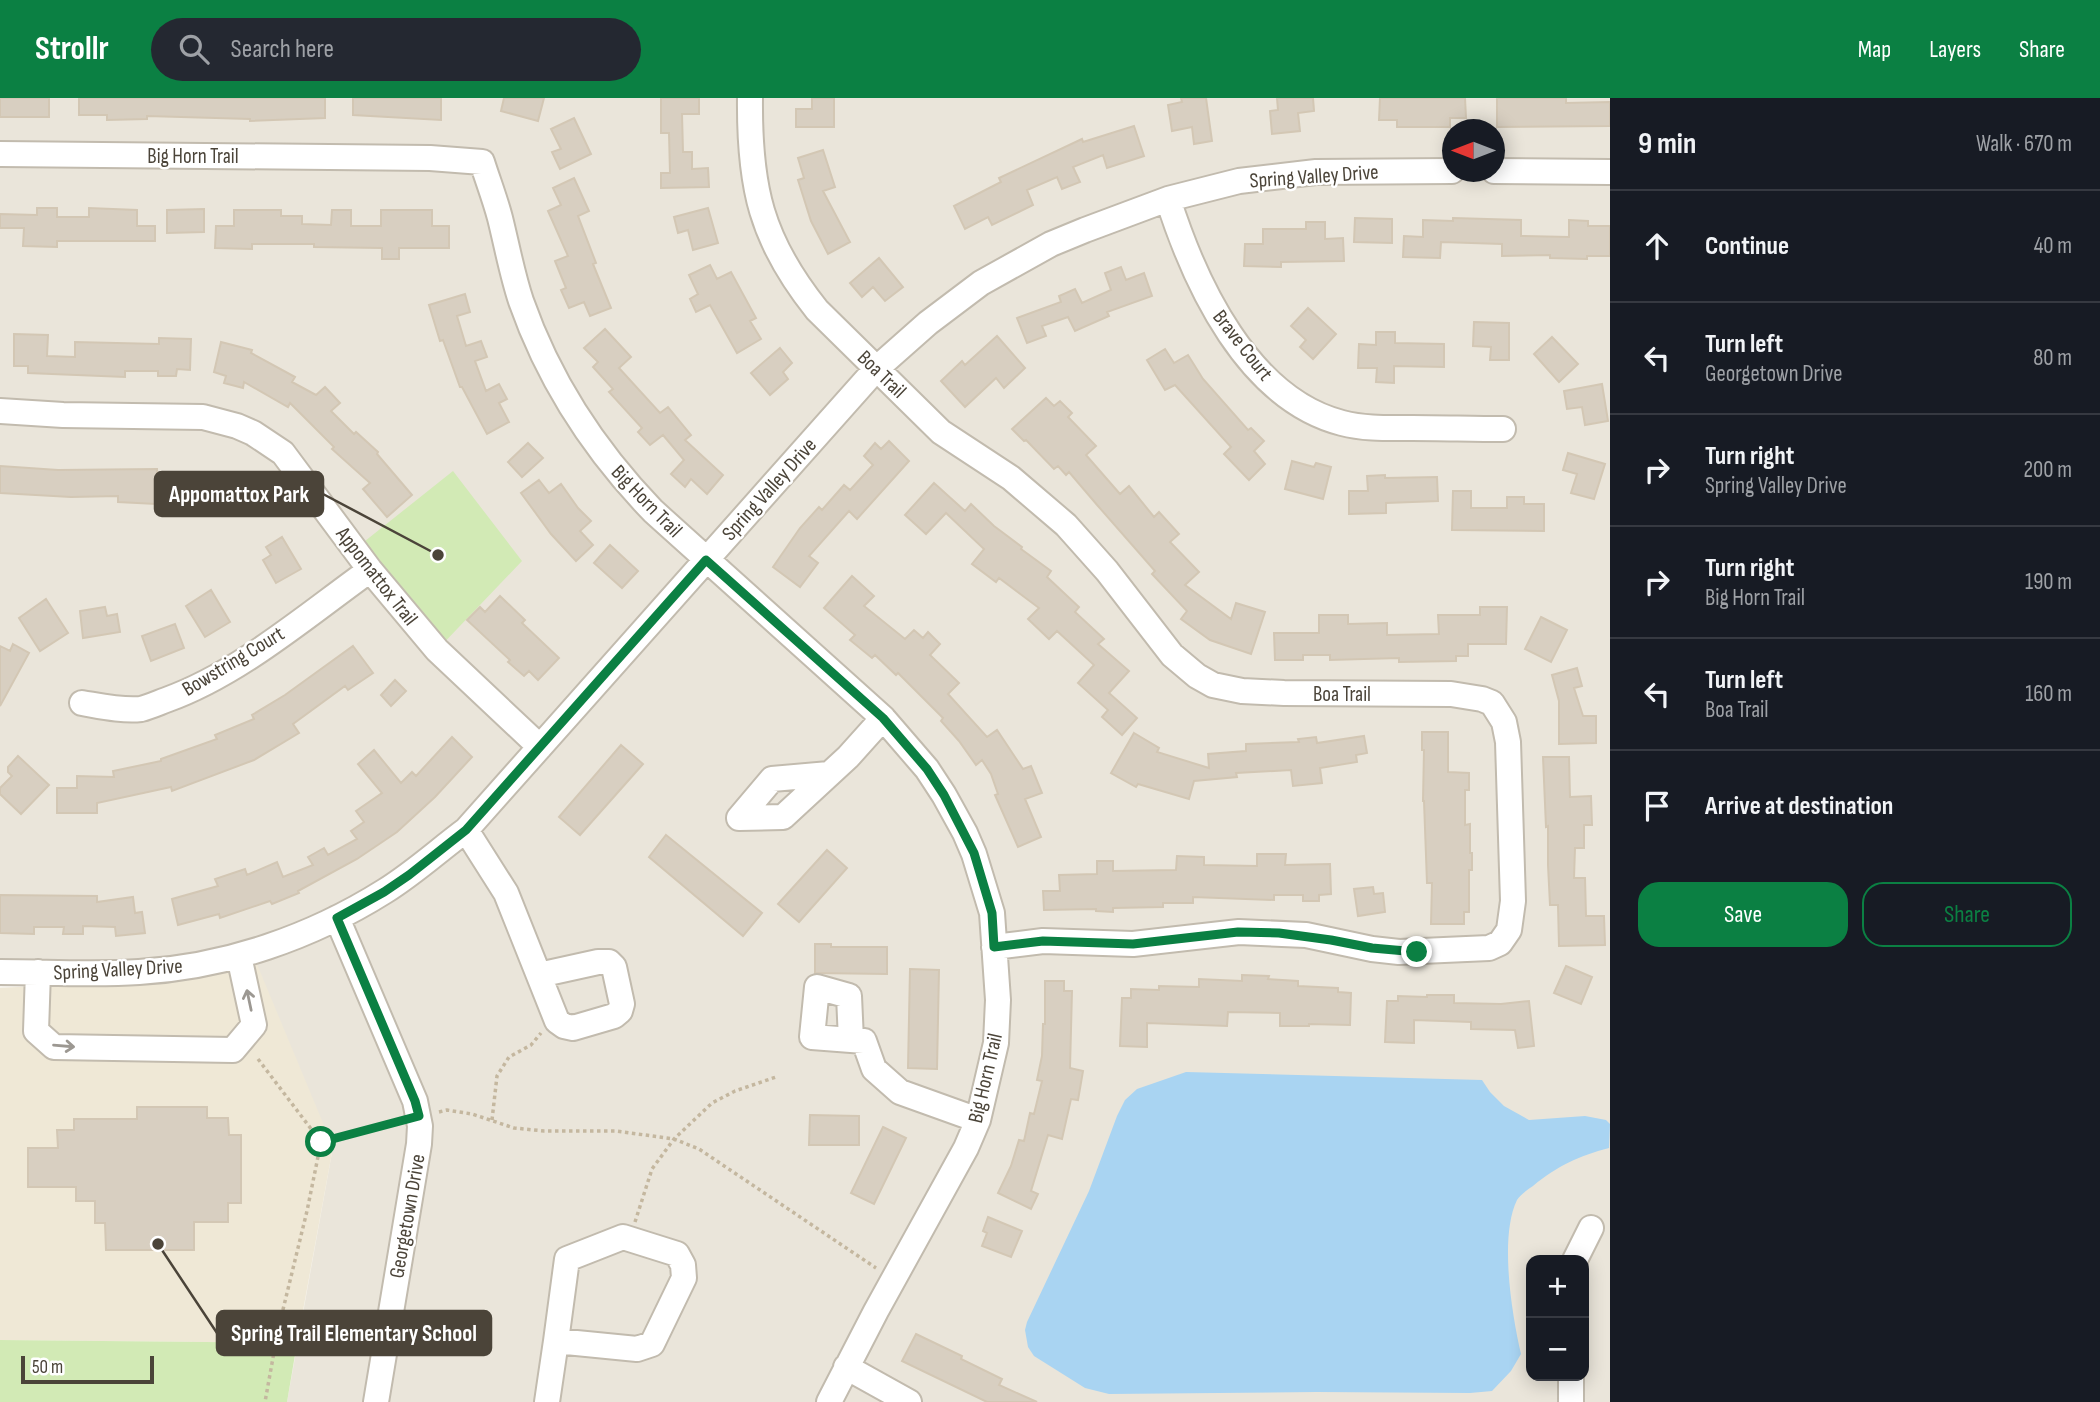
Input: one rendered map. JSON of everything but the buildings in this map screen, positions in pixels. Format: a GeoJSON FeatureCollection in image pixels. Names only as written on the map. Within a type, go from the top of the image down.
{"type":"FeatureCollection","features":[{"type":"Feature","properties":{"kind":"street","name":"Boa Trail"},"geometry":{"type":"LineString","coordinates":[[750,98],[751,159],[757,193],[768,230],[800,289],[817,310],[942,432],[1011,478],[1066,525],[1107,571],[1172,655],[1196,676],[1213,685],[1242,691],[1451,694],[1482,699],[1492,704],[1504,722],[1508,743],[1513,901],[1509,930],[1500,943],[1489,948],[1399,952],[1306,935],[1238,932],[1133,944],[1043,941],[994,947]]}},
{"type":"Feature","properties":{"kind":"street","name":"Big Horn Trail"},"geometry":{"type":"LineString","coordinates":[[0,154],[429,158],[482,162],[500,217],[521,301],[546,362],[595,443],[634,492],[883,718],[927,769],[965,833],[992,913],[998,1000],[996,1043],[978,1120],[951,1177],[829,1402]]}},
{"type":"Feature","properties":{"kind":"street","name":"Spring Valley Drive"},"geometry":{"type":"LineString","coordinates":[[0,972],[141,972],[197,965],[239,956],[293,938],[337,918],[409,875],[466,830],[876,369],[928,323],[991,278],[1051,244],[1168,200],[1239,181],[1359,170],[1442,171]]}},
{"type":"Feature","properties":{"kind":"street"},"geometry":{"type":"LineString","coordinates":[[1505,171],[1610,172]]}},
{"type":"Feature","properties":{"kind":"street","name":"Brave Court"},"geometry":{"type":"LineString","coordinates":[[1168,200],[1192,266],[1234,340],[1254,364],[1294,401],[1322,417],[1360,427],[1503,429]]}},
{"type":"Feature","properties":{"kind":"street","name":"Appomattox Trail"},"geometry":{"type":"LineString","coordinates":[[0,411],[212,418],[253,433],[283,453],[370,570],[437,650],[540,747]]}},
{"type":"Feature","properties":{"kind":"street","name":"Bowstring Court"},"geometry":{"type":"LineString","coordinates":[[82,704],[142,709],[207,682],[239,663],[370,570]]}},
{"type":"Feature","properties":{"kind":"street"},"geometry":{"type":"LineString","coordinates":[[830,774],[883,718]]}},
{"type":"Feature","properties":{"kind":"street"},"geometry":{"type":"LineString","coordinates":[[466,830],[506,893],[557,1021],[573,1028],[614,1016],[620,1011],[622,1004],[614,967],[606,961],[539,975]]}},
{"type":"Feature","properties":{"kind":"street","name":"Georgetown Drive"},"geometry":{"type":"LineString","coordinates":[[337,918],[419,1116],[419,1144],[376,1402]]}},
{"type":"Feature","properties":{"kind":"street"},"geometry":{"type":"LineString","coordinates":[[38,972],[36,1031],[54,1047],[233,1050],[254,1025],[239,956]]}},
{"type":"Feature","properties":{"kind":"street"},"geometry":{"type":"LineString","coordinates":[[851,1040],[864,1041],[874,1069],[900,1092],[978,1120]]}},
{"type":"Feature","properties":{"kind":"street"},"geometry":{"type":"LineString","coordinates":[[1577,1255],[1591,1228]]}},
{"type":"Feature","properties":{"kind":"street"},"geometry":{"type":"LineString","coordinates":[[547,1402],[567,1259],[623,1237],[677,1254],[683,1265],[684,1278],[652,1344],[637,1349],[556,1341]]}},
{"type":"Feature","properties":{"kind":"street"},"geometry":{"type":"LineString","coordinates":[[846,1367],[909,1402]]}},
{"type":"Feature","properties":{"kind":"street"},"geometry":{"type":"LineString","coordinates":[[1571,1381],[1571,1402]]}},
{"type":"Feature","properties":{"kind":"path"},"geometry":{"type":"LineString","coordinates":[[492,1120],[497,1076],[509,1057],[531,1045],[555,1015]]}},
{"type":"Feature","properties":{"kind":"path"},"geometry":{"type":"LineString","coordinates":[[258,1059],[321,1142],[278,1330],[265,1402]]}},
{"type":"Feature","properties":{"kind":"path"},"geometry":{"type":"LineString","coordinates":[[633,1228],[652,1169],[674,1139],[712,1103],[735,1091],[776,1077]]}},
{"type":"Feature","properties":{"kind":"path"},"geometry":{"type":"LineString","coordinates":[[321,1142],[447,1110],[472,1114],[514,1128],[544,1131],[615,1131],[674,1139],[699,1149],[879,1270]]}},
{"type":"Feature","properties":{"kind":"shaded area"},"geometry":{"type":"Polygon","coordinates":[[[0,98],[1610,98],[1610,1402],[287,1402],[333,1147],[170,962],[0,963],[0,98]]]}},
{"type":"Feature","properties":{"kind":"shaded area"},"geometry":{"type":"Polygon","coordinates":[[[254,957],[333,1147],[297,1343],[0,1340],[0,988],[123,981],[254,957]]]}},
{"type":"Feature","properties":{"kind":"green space"},"geometry":{"type":"Polygon","coordinates":[[[453,471],[522,561],[437,650],[355,549],[453,471]]]}},
{"type":"Feature","properties":{"kind":"green space"},"geometry":{"type":"Polygon","coordinates":[[[0,1340],[297,1343],[287,1402],[0,1402],[0,1340]]]}},
{"type":"Feature","properties":{"kind":"water"},"geometry":{"type":"Polygon","coordinates":[[[1186,1072],[1482,1080],[1504,1106],[1529,1120],[1585,1116],[1606,1120],[1610,1124],[1609,1148],[1560,1167],[1517,1200],[1509,1234],[1508,1255],[1511,1298],[1521,1354],[1511,1371],[1492,1391],[1109,1394],[1085,1388],[1034,1356],[1028,1347],[1025,1330],[1027,1322],[1089,1191],[1125,1100],[1137,1089],[1186,1072]]]}},
{"type":"Feature","properties":{"kind":"place","name":"Appomattox Park"},"geometry":{"type":"Point","coordinates":[438,555]}},
{"type":"Feature","properties":{"kind":"place","name":"Spring Trail Elementary School"},"geometry":{"type":"Point","coordinates":[158,1244]}},
{"type":"Feature","properties":{"kind":"route"},"geometry":{"type":"LineString","coordinates":[[321,1142],[419,1116],[337,918],[409,875],[466,830],[706,560],[883,718],[927,769],[944,795],[974,853],[992,913],[994,947],[1043,941],[1133,944],[1238,932],[1306,935],[1372,948],[1417,952]]}}]}
